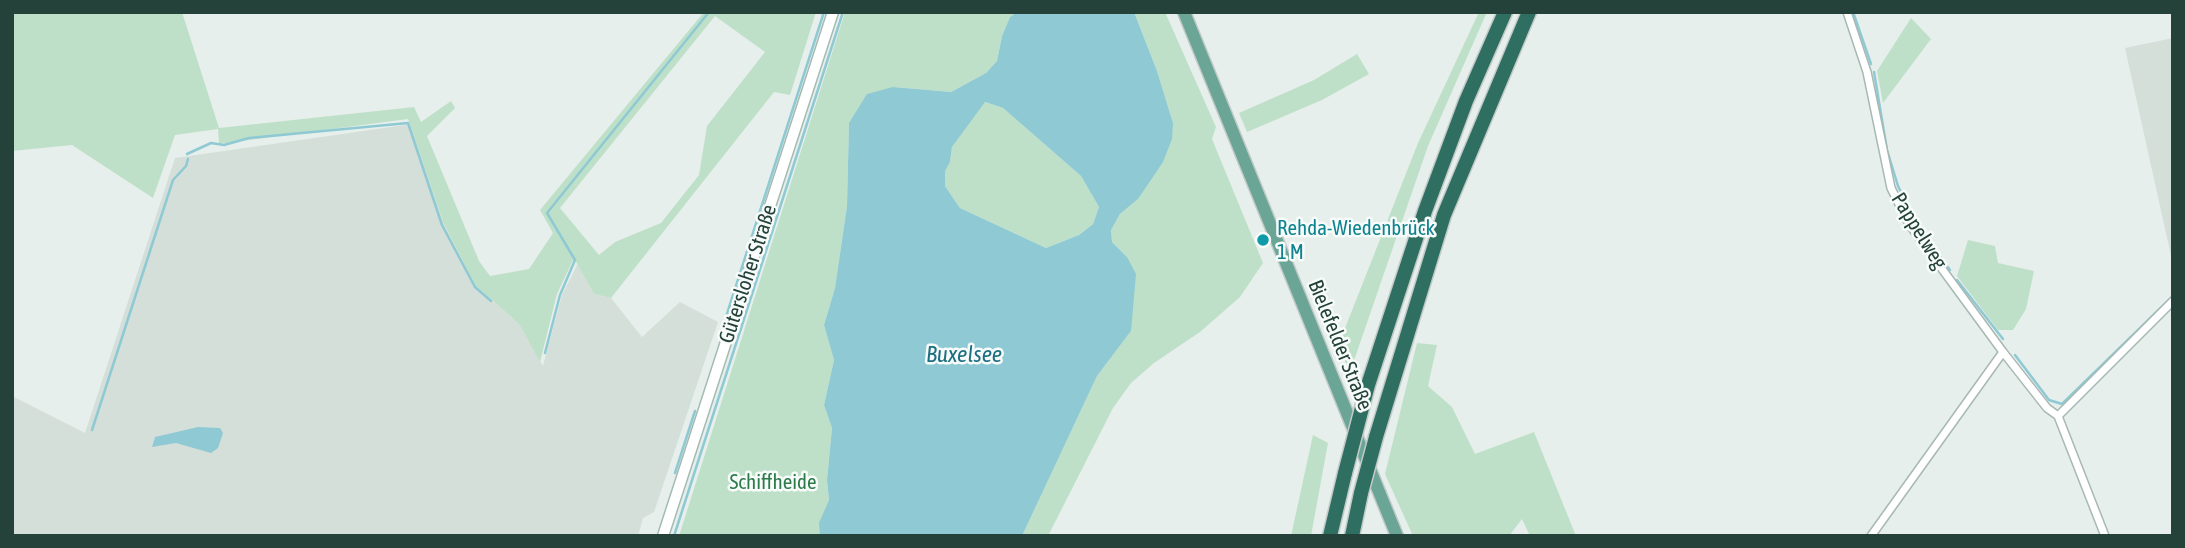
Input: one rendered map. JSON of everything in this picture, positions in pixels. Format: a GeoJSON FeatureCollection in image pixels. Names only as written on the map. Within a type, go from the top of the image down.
{"type":"FeatureCollection","features":[{"type":"Feature","properties":{"kind":"highway"},"geometry":{"type":"LineString","coordinates":[[1330,536],[1368,385],[1424,211],[1466,101],[1505,12]]}},
{"type":"Feature","properties":{"kind":"highway"},"geometry":{"type":"LineString","coordinates":[[1352,536],[1376,437],[1444,215],[1529,12]]}},
{"type":"Feature","properties":{"kind":"main road","name":"Gütersloher Straße"},"geometry":{"type":"LineString","coordinates":[[663,536],[834,12]]}},
{"type":"Feature","properties":{"kind":"main road","name":"Bielefelder Straße"},"geometry":{"type":"LineString","coordinates":[[1184,12],[1397,536]]}},
{"type":"Feature","properties":{"kind":"street","name":"Pappelweg"},"geometry":{"type":"LineString","coordinates":[[1847,12],[1867,72],[1891,188],[1909,223],[2003,352],[2047,408],[2058,416],[2105,536]]}},
{"type":"Feature","properties":{"kind":"street"},"geometry":{"type":"LineString","coordinates":[[2058,416],[2173,301]]}},
{"type":"Feature","properties":{"kind":"street"},"geometry":{"type":"LineString","coordinates":[[1871,536],[2003,352]]}},
{"type":"Feature","properties":{"kind":"shaded area"},"geometry":{"type":"Polygon","coordinates":[[[2173,38],[2173,265],[2125,48],[2173,38]]]}},
{"type":"Feature","properties":{"kind":"shaded area"},"geometry":{"type":"Polygon","coordinates":[[[410,125],[443,222],[475,285],[519,324],[543,366],[562,295],[578,263],[594,294],[611,298],[642,337],[680,302],[718,322],[654,512],[643,518],[638,536],[12,536],[12,396],[85,433],[175,158],[410,125]]]}},
{"type":"Feature","properties":{"kind":"green space"},"geometry":{"type":"Polygon","coordinates":[[[12,12],[182,12],[219,128],[414,107],[421,122],[451,101],[455,108],[427,136],[479,261],[490,276],[529,269],[553,233],[540,210],[704,12],[816,12],[790,95],[774,92],[611,298],[594,294],[574,258],[557,294],[540,362],[519,324],[475,285],[443,222],[408,119],[219,144],[218,129],[175,135],[153,198],[72,145],[12,151],[12,12]],[[715,16],[560,208],[599,255],[615,242],[661,223],[699,175],[707,126],[765,52],[715,16]]]}},
{"type":"Feature","properties":{"kind":"green space","name":"Schiffheide"},"geometry":{"type":"Polygon","coordinates":[[[845,12],[1017,12],[1010,17],[1002,36],[997,61],[986,73],[951,92],[893,87],[849,123],[847,206],[835,288],[824,325],[834,360],[824,405],[832,428],[827,480],[829,500],[820,523],[820,536],[679,536],[845,12]]]}},
{"type":"Feature","properties":{"kind":"green space"},"geometry":{"type":"Polygon","coordinates":[[[1134,12],[1165,12],[1216,127],[1212,139],[1263,263],[1240,297],[1200,332],[1154,363],[1131,383],[1113,408],[1048,536],[1022,536],[1097,376],[1131,331],[1127,257],[1112,242],[1111,230],[1120,214],[1138,199],[1173,123],[1157,71],[1134,12]]]}},
{"type":"Feature","properties":{"kind":"green space"},"geometry":{"type":"Polygon","coordinates":[[[1479,12],[1487,12],[1428,146],[1350,372],[1338,346],[1418,143],[1479,12]]]}},
{"type":"Feature","properties":{"kind":"green space"},"geometry":{"type":"Polygon","coordinates":[[[1911,18],[1931,39],[1883,103],[1877,71],[1911,18]]]}},
{"type":"Feature","properties":{"kind":"green space"},"geometry":{"type":"Polygon","coordinates":[[[1357,54],[1369,74],[1322,100],[1247,132],[1239,113],[1314,80],[1357,54]]]}},
{"type":"Feature","properties":{"kind":"green space"},"geometry":{"type":"Polygon","coordinates":[[[984,102],[1003,108],[1081,176],[1099,207],[1093,224],[1079,235],[1046,248],[960,208],[945,186],[944,171],[950,162],[952,147],[984,102]]]}},
{"type":"Feature","properties":{"kind":"green space"},"geometry":{"type":"Polygon","coordinates":[[[1968,240],[1995,246],[1998,263],[2034,271],[2026,309],[2013,330],[1998,330],[1957,276],[1968,240]]]}},
{"type":"Feature","properties":{"kind":"green space"},"geometry":{"type":"Polygon","coordinates":[[[1417,343],[1437,345],[1428,386],[1452,407],[1475,454],[1534,432],[1576,536],[1530,536],[1522,519],[1509,536],[1413,536],[1385,474],[1417,343]]]}},
{"type":"Feature","properties":{"kind":"green space"},"geometry":{"type":"Polygon","coordinates":[[[1313,435],[1328,443],[1311,536],[1291,536],[1313,435]]]}},
{"type":"Feature","properties":{"kind":"water","name":"Buxelsee"},"geometry":{"type":"Polygon","coordinates":[[[1017,12],[1134,12],[1157,71],[1173,123],[1172,139],[1163,162],[1138,199],[1120,214],[1111,230],[1112,242],[1127,257],[1136,274],[1131,331],[1097,376],[1022,536],[820,536],[819,523],[829,500],[827,480],[832,428],[824,405],[834,360],[824,325],[835,288],[847,206],[849,123],[867,94],[893,87],[951,92],[986,73],[997,61],[1002,36],[1010,17],[1017,12]],[[985,102],[952,147],[950,162],[945,171],[945,186],[960,208],[1046,248],[1079,235],[1093,224],[1099,207],[1081,176],[1003,108],[985,102]]]}},
{"type":"Feature","properties":{"kind":"water"},"geometry":{"type":"Polygon","coordinates":[[[198,427],[220,428],[223,433],[218,448],[211,453],[176,443],[152,447],[155,437],[198,427]]]}},
{"type":"Feature","properties":{"kind":"waterway"},"geometry":{"type":"LineString","coordinates":[[545,353],[560,295],[575,260],[547,213],[709,12]]}},
{"type":"Feature","properties":{"kind":"waterway"},"geometry":{"type":"LineString","coordinates":[[725,320],[824,12]]}},
{"type":"Feature","properties":{"kind":"waterway"},"geometry":{"type":"LineString","coordinates":[[674,536],[843,12]]}},
{"type":"Feature","properties":{"kind":"waterway"},"geometry":{"type":"LineString","coordinates":[[1853,12],[1871,64]]}},
{"type":"Feature","properties":{"kind":"waterway"},"geometry":{"type":"LineString","coordinates":[[1874,72],[1887,150],[1898,186],[1918,227],[1950,270]]}},
{"type":"Feature","properties":{"kind":"waterway"},"geometry":{"type":"LineString","coordinates":[[187,154],[211,143],[224,145],[249,138],[408,123],[442,225],[475,287],[491,301]]}},
{"type":"Feature","properties":{"kind":"waterway"},"geometry":{"type":"LineString","coordinates":[[92,430],[173,180],[186,166],[188,159]]}},
{"type":"Feature","properties":{"kind":"waterway"},"geometry":{"type":"LineString","coordinates":[[1957,280],[2003,339]]}},
{"type":"Feature","properties":{"kind":"waterway"},"geometry":{"type":"LineString","coordinates":[[2015,355],[2049,400],[2062,404],[2173,296]]}},
{"type":"Feature","properties":{"kind":"waterway"},"geometry":{"type":"LineString","coordinates":[[675,473],[695,411]]}},
{"type":"Feature","properties":{"kind":"place","name":"Rehda-Wiedenbrück 1 M"},"geometry":{"type":"Point","coordinates":[1263,240]}}]}
